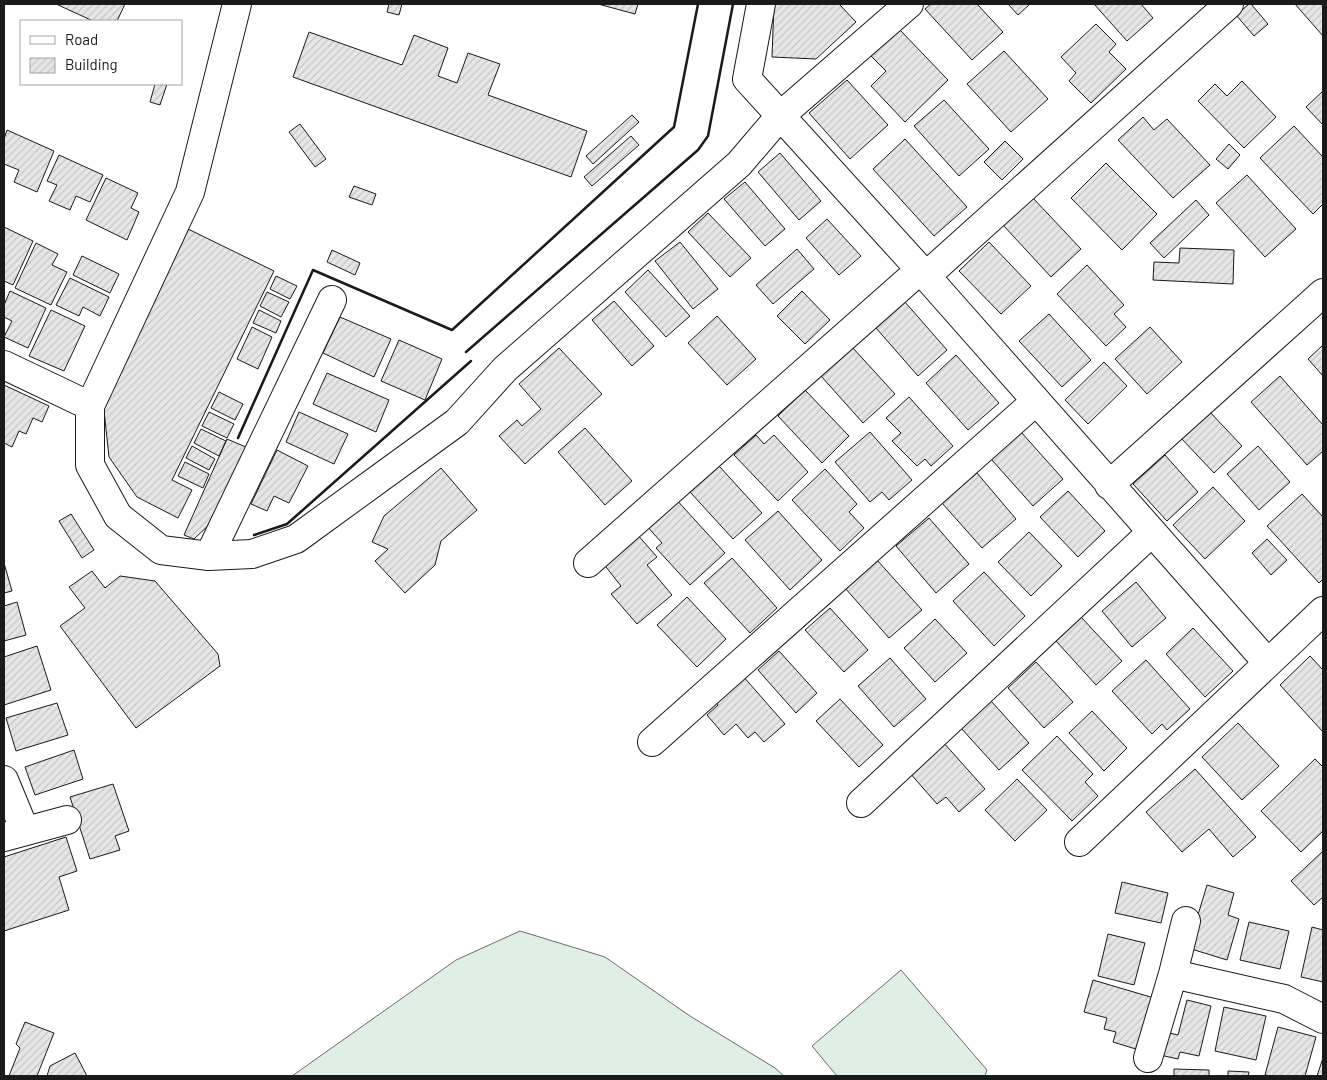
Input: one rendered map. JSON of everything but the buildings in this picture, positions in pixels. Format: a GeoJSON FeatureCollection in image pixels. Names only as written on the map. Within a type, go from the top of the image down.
{"type":"FeatureCollection","features":[{"type":"Feature","properties":{"kind":"street"},"geometry":{"type":"LineString","coordinates":[[237,4],[190,192],[90,406],[90,465],[118,516],[161,550],[209,556],[252,554],[296,539],[457,422],[505,369],[739,164],[780,116],[909,4]]}},
{"type":"Feature","properties":{"kind":"street"},"geometry":{"type":"LineString","coordinates":[[761,4],[747,79],[923,273],[1267,662]]}},
{"type":"Feature","properties":{"kind":"street"},"geometry":{"type":"LineString","coordinates":[[588,563],[923,273],[1229,4]]}},
{"type":"Feature","properties":{"kind":"street"},"geometry":{"type":"LineString","coordinates":[[1110,485],[1323,293]]}},
{"type":"Feature","properties":{"kind":"street"},"geometry":{"type":"LineString","coordinates":[[209,556],[332,300]]}},
{"type":"Feature","properties":{"kind":"street"},"geometry":{"type":"LineString","coordinates":[[4,365],[90,406]]}},
{"type":"Feature","properties":{"kind":"street"},"geometry":{"type":"LineString","coordinates":[[652,742],[1036,401]]}},
{"type":"Feature","properties":{"kind":"street"},"geometry":{"type":"LineString","coordinates":[[861,803],[1152,532]]}},
{"type":"Feature","properties":{"kind":"street"},"geometry":{"type":"LineString","coordinates":[[1080,842],[1267,662],[1323,611]]}},
{"type":"Feature","properties":{"kind":"street"},"geometry":{"type":"LineString","coordinates":[[4,780],[14,834],[68,820]]}},
{"type":"Feature","properties":{"kind":"street"},"geometry":{"type":"LineString","coordinates":[[1148,1058],[1173,974],[1186,921]]}},
{"type":"Feature","properties":{"kind":"street"},"geometry":{"type":"LineString","coordinates":[[1173,974],[1284,999],[1323,1019]]}},
{"type":"Feature","properties":{"kind":"green space"},"geometry":{"type":"Polygon","coordinates":[[[520,931],[605,957],[690,1016],[775,1068],[784,1076],[292,1076],[456,960],[520,931]]]}},
{"type":"Feature","properties":{"kind":"green space"},"geometry":{"type":"Polygon","coordinates":[[[901,970],[987,1070],[985,1076],[837,1076],[812,1046],[901,970]]]}},
{"type":"Feature","properties":{"kind":"wall"},"geometry":{"type":"LineString","coordinates":[[238,438],[313,270],[452,330],[674,127],[698,4]]}},
{"type":"Feature","properties":{"kind":"wall"},"geometry":{"type":"LineString","coordinates":[[466,352],[698,150],[708,136],[733,4]]}},
{"type":"Feature","properties":{"kind":"wall"},"geometry":{"type":"LineString","coordinates":[[254,535],[287,524],[471,361]]}}]}
